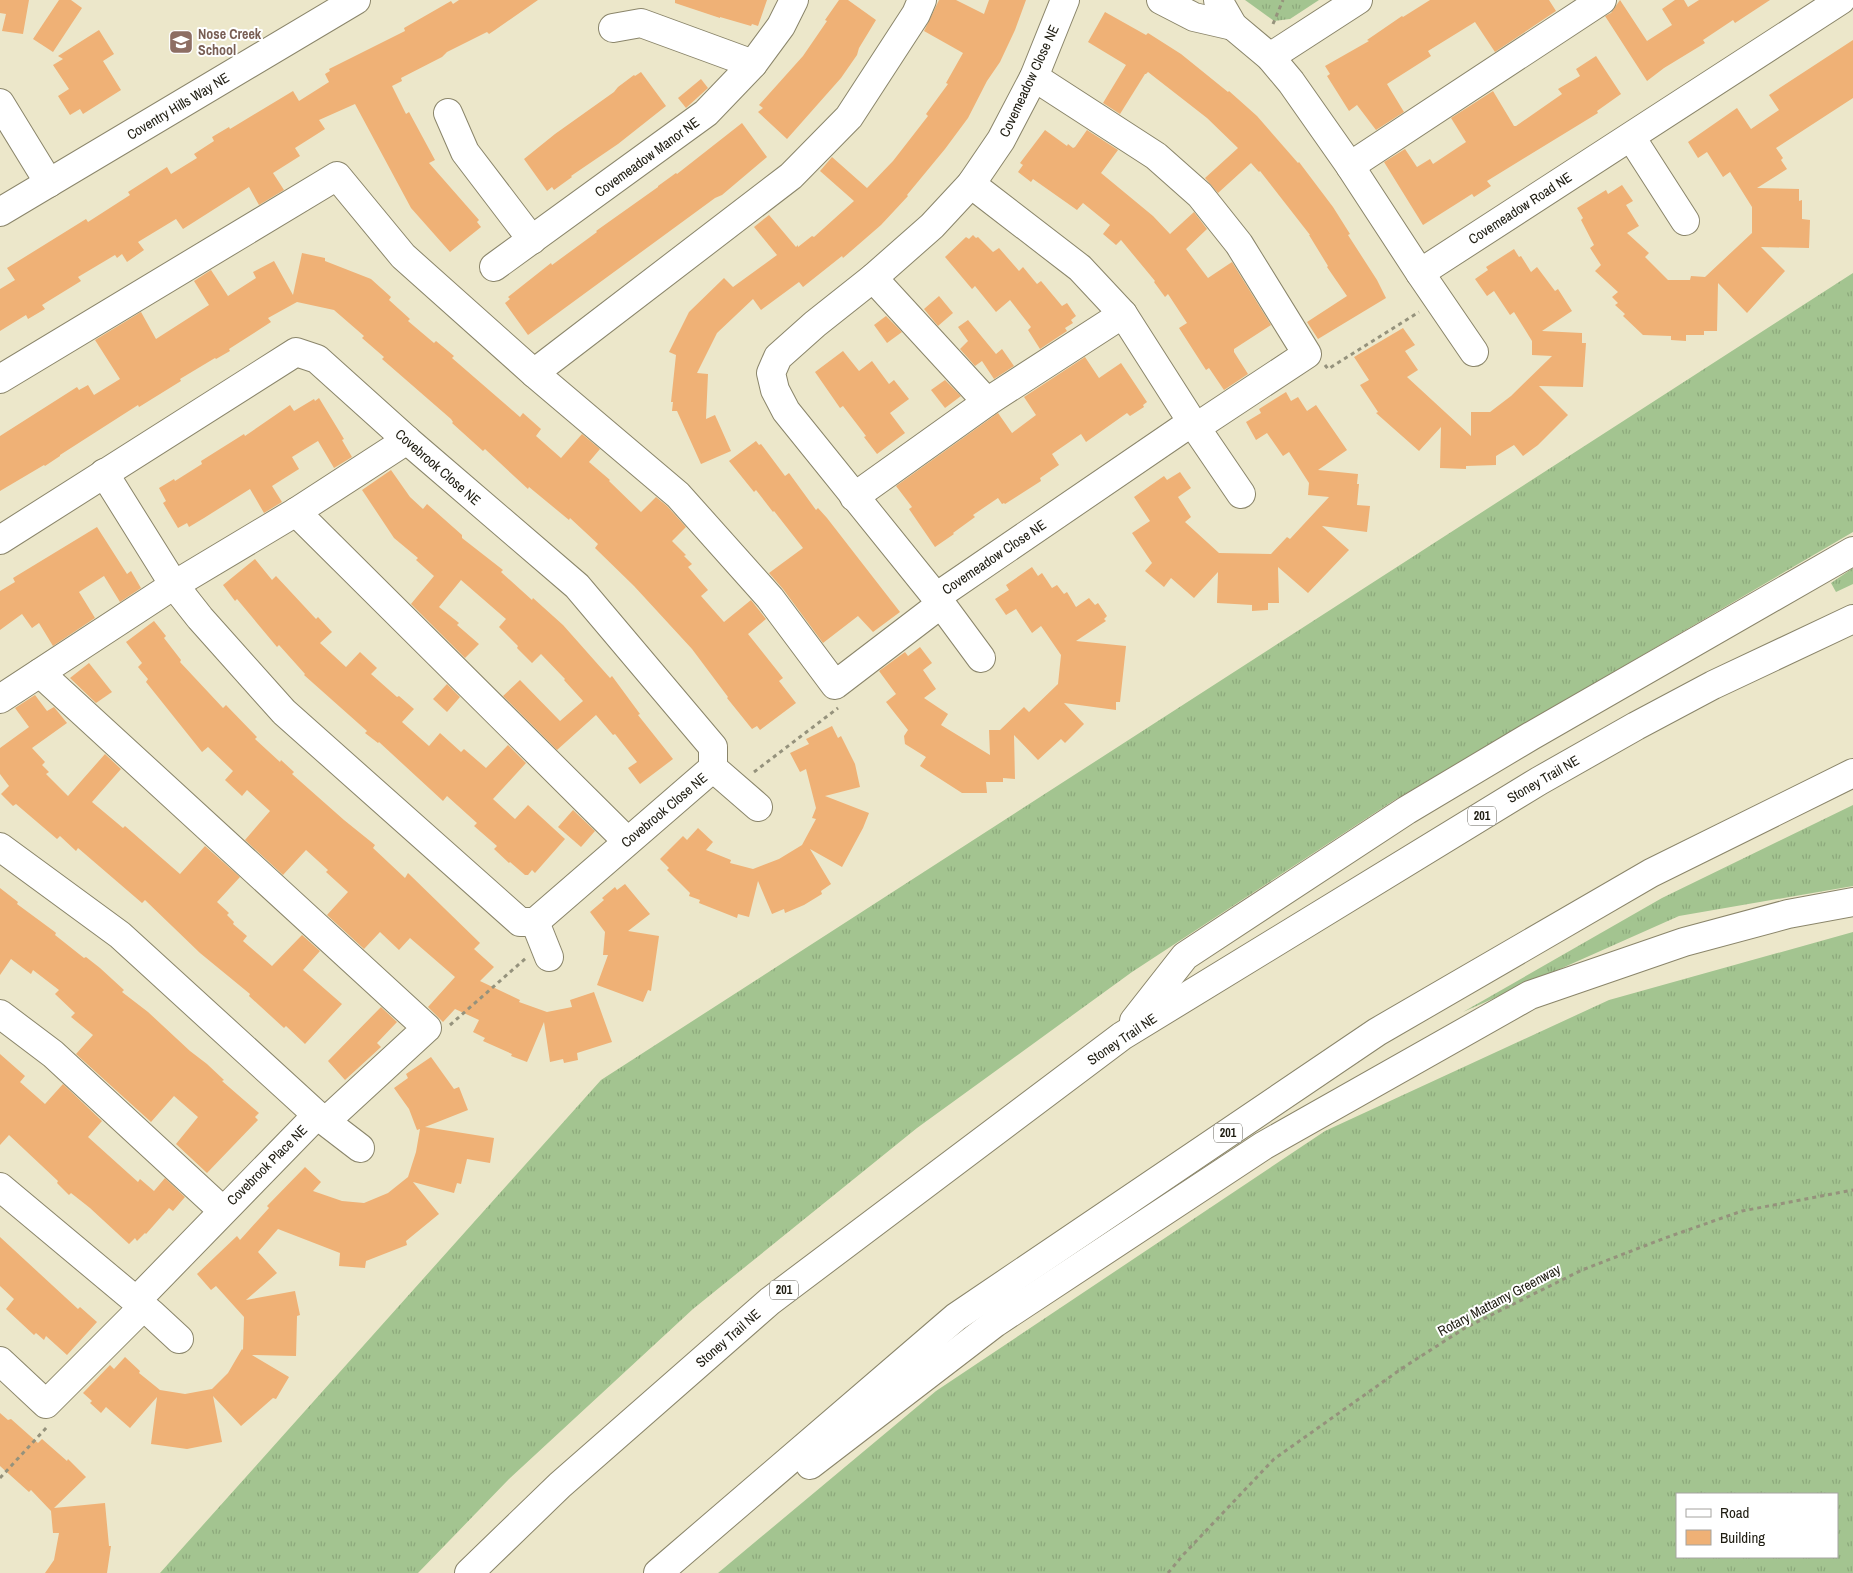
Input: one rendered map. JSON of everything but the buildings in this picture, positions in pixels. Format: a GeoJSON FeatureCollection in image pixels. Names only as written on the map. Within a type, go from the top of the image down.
{"type":"FeatureCollection","features":[{"type":"Feature","properties":{"kind":"main road","name":"Coventry Hills Way NE"},"geometry":{"type":"LineString","coordinates":[[0,212],[356,0]]}},
{"type":"Feature","properties":{"kind":"main road","name":"Covemeadow Manor NE"},"geometry":{"type":"LineString","coordinates":[[494,267],[706,113],[753,64],[781,26],[794,0]]}},
{"type":"Feature","properties":{"kind":"main road"},"geometry":{"type":"LineString","coordinates":[[534,373],[791,176],[849,117],[916,14],[922,0]]}},
{"type":"Feature","properties":{"kind":"main road","name":"Covemeadow Close NE"},"geometry":{"type":"LineString","coordinates":[[1034,77],[1156,156],[1200,195],[1239,244],[1307,354],[1194,425],[939,601],[786,411],[775,390],[771,373],[778,357],[815,324],[874,278],[932,226],[971,184],[1002,140],[1034,77],[1066,0]]}},
{"type":"Feature","properties":{"kind":"main road"},"geometry":{"type":"LineString","coordinates":[[1161,0],[1194,17],[1233,26]]}},
{"type":"Feature","properties":{"kind":"main road"},"geometry":{"type":"LineString","coordinates":[[1218,0],[1233,26],[1270,57],[1291,82],[1350,166],[1474,352]]}},
{"type":"Feature","properties":{"kind":"main road"},"geometry":{"type":"LineString","coordinates":[[1270,57],[1358,0]]}},
{"type":"Feature","properties":{"kind":"main road"},"geometry":{"type":"LineString","coordinates":[[1350,166],[1602,0]]}},
{"type":"Feature","properties":{"kind":"main road","name":"Covemeadow Road NE"},"geometry":{"type":"LineString","coordinates":[[1420,273],[1841,0]]}},
{"type":"Feature","properties":{"kind":"main road"},"geometry":{"type":"LineString","coordinates":[[614,28],[641,23],[753,64]]}},
{"type":"Feature","properties":{"kind":"main road"},"geometry":{"type":"LineString","coordinates":[[0,103],[49,183]]}},
{"type":"Feature","properties":{"kind":"main road"},"geometry":{"type":"LineString","coordinates":[[448,113],[465,152],[532,240]]}},
{"type":"Feature","properties":{"kind":"main road"},"geometry":{"type":"LineString","coordinates":[[1631,137],[1685,221]]}},
{"type":"Feature","properties":{"kind":"main road"},"geometry":{"type":"LineString","coordinates":[[0,380],[337,176],[404,256],[534,373],[678,495],[770,598],[835,686],[939,601],[981,658]]}},
{"type":"Feature","properties":{"kind":"main road"},"geometry":{"type":"LineString","coordinates":[[971,184],[1080,268],[1123,314],[1241,494]]}},
{"type":"Feature","properties":{"kind":"main road"},"geometry":{"type":"LineString","coordinates":[[874,278],[987,402]]}},
{"type":"Feature","properties":{"kind":"main road"},"geometry":{"type":"LineString","coordinates":[[854,497],[987,402],[1123,314]]}},
{"type":"Feature","properties":{"kind":"main road","name":"Covebrook Close NE"},"geometry":{"type":"LineString","coordinates":[[0,540],[296,352],[317,359],[407,440],[578,586],[713,747],[713,768],[535,922]]}},
{"type":"Feature","properties":{"kind":"main road"},"geometry":{"type":"LineString","coordinates":[[0,699],[174,585],[296,512],[407,440]]}},
{"type":"Feature","properties":{"kind":"main road"},"geometry":{"type":"LineString","coordinates":[[104,473],[174,585],[200,618],[284,712],[520,922],[535,922],[549,957]]}},
{"type":"Feature","properties":{"kind":"main road"},"geometry":{"type":"LineString","coordinates":[[296,512],[627,841]]}},
{"type":"Feature","properties":{"kind":"main road"},"geometry":{"type":"LineString","coordinates":[[1122,1036],[1185,956],[1407,810],[1531,736],[1853,551]]}},
{"type":"Feature","properties":{"kind":"main road"},"geometry":{"type":"LineString","coordinates":[[1712,685],[1853,609]]}},
{"type":"Feature","properties":{"kind":"main road","name":"Stoney Trail NE"},"geometry":{"type":"LineString","coordinates":[[469,1573],[560,1485],[770,1301],[1122,1036],[1540,781],[1636,726],[1712,685],[1853,619]]}},
{"type":"Feature","properties":{"kind":"main road"},"geometry":{"type":"LineString","coordinates":[[40,673],[428,1028],[322,1118],[360,1148]]}},
{"type":"Feature","properties":{"kind":"main road"},"geometry":{"type":"LineString","coordinates":[[713,768],[758,807]]}},
{"type":"Feature","properties":{"kind":"main road","name":"201"},"geometry":{"type":"LineString","coordinates":[[658,1573],[956,1317],[1369,1038],[1651,872],[1853,773]]}},
{"type":"Feature","properties":{"kind":"main road","name":"Covebrook Place NE"},"geometry":{"type":"LineString","coordinates":[[0,847],[120,935],[322,1118],[222,1210],[140,1304],[46,1404],[0,1361]]}},
{"type":"Feature","properties":{"kind":"main road"},"geometry":{"type":"LineString","coordinates":[[671,1573],[995,1322],[1263,1146],[1530,995],[1684,942],[1788,914],[1853,902]]}},
{"type":"Feature","properties":{"kind":"main road"},"geometry":{"type":"LineString","coordinates":[[0,1014],[53,1054],[222,1210]]}},
{"type":"Feature","properties":{"kind":"main road"},"geometry":{"type":"LineString","coordinates":[[0,1187],[179,1339]]}},
{"type":"Feature","properties":{"kind":"path"},"geometry":{"type":"LineString","coordinates":[[1273,24],[1283,0]]}},
{"type":"Feature","properties":{"kind":"path","name":"Rotary Mattamy Greenway"},"geometry":{"type":"LineString","coordinates":[[1168,1573],[1274,1459],[1404,1367],[1465,1328],[1582,1270],[1665,1238],[1742,1211],[1853,1190]]}},
{"type":"Feature","properties":{"kind":"green space"},"geometry":{"type":"Polygon","coordinates":[[[1245,0],[1319,0],[1290,19],[1274,21],[1245,0]]]}},
{"type":"Feature","properties":{"kind":"green space"},"geometry":{"type":"Polygon","coordinates":[[[1853,273],[1853,532],[1393,801],[1132,972],[917,1128],[693,1309],[509,1479],[418,1573],[160,1573],[601,1080],[1853,273]]]}},
{"type":"Feature","properties":{"kind":"green space"},"geometry":{"type":"Polygon","coordinates":[[[1853,568],[1853,584],[1836,592],[1831,583],[1853,568]]]}},
{"type":"Feature","properties":{"kind":"green space"},"geometry":{"type":"Polygon","coordinates":[[[1853,805],[1853,886],[1679,916],[1463,1012],[1662,898],[1853,805]]]}},
{"type":"Feature","properties":{"kind":"green space"},"geometry":{"type":"Polygon","coordinates":[[[1853,932],[1853,1573],[718,1573],[936,1391],[1325,1131],[1609,1000],[1853,932]]]}},
{"type":"Feature","properties":{"kind":"place","name":"Nose Creek School"},"geometry":{"type":"Point","coordinates":[181,42]}}]}
